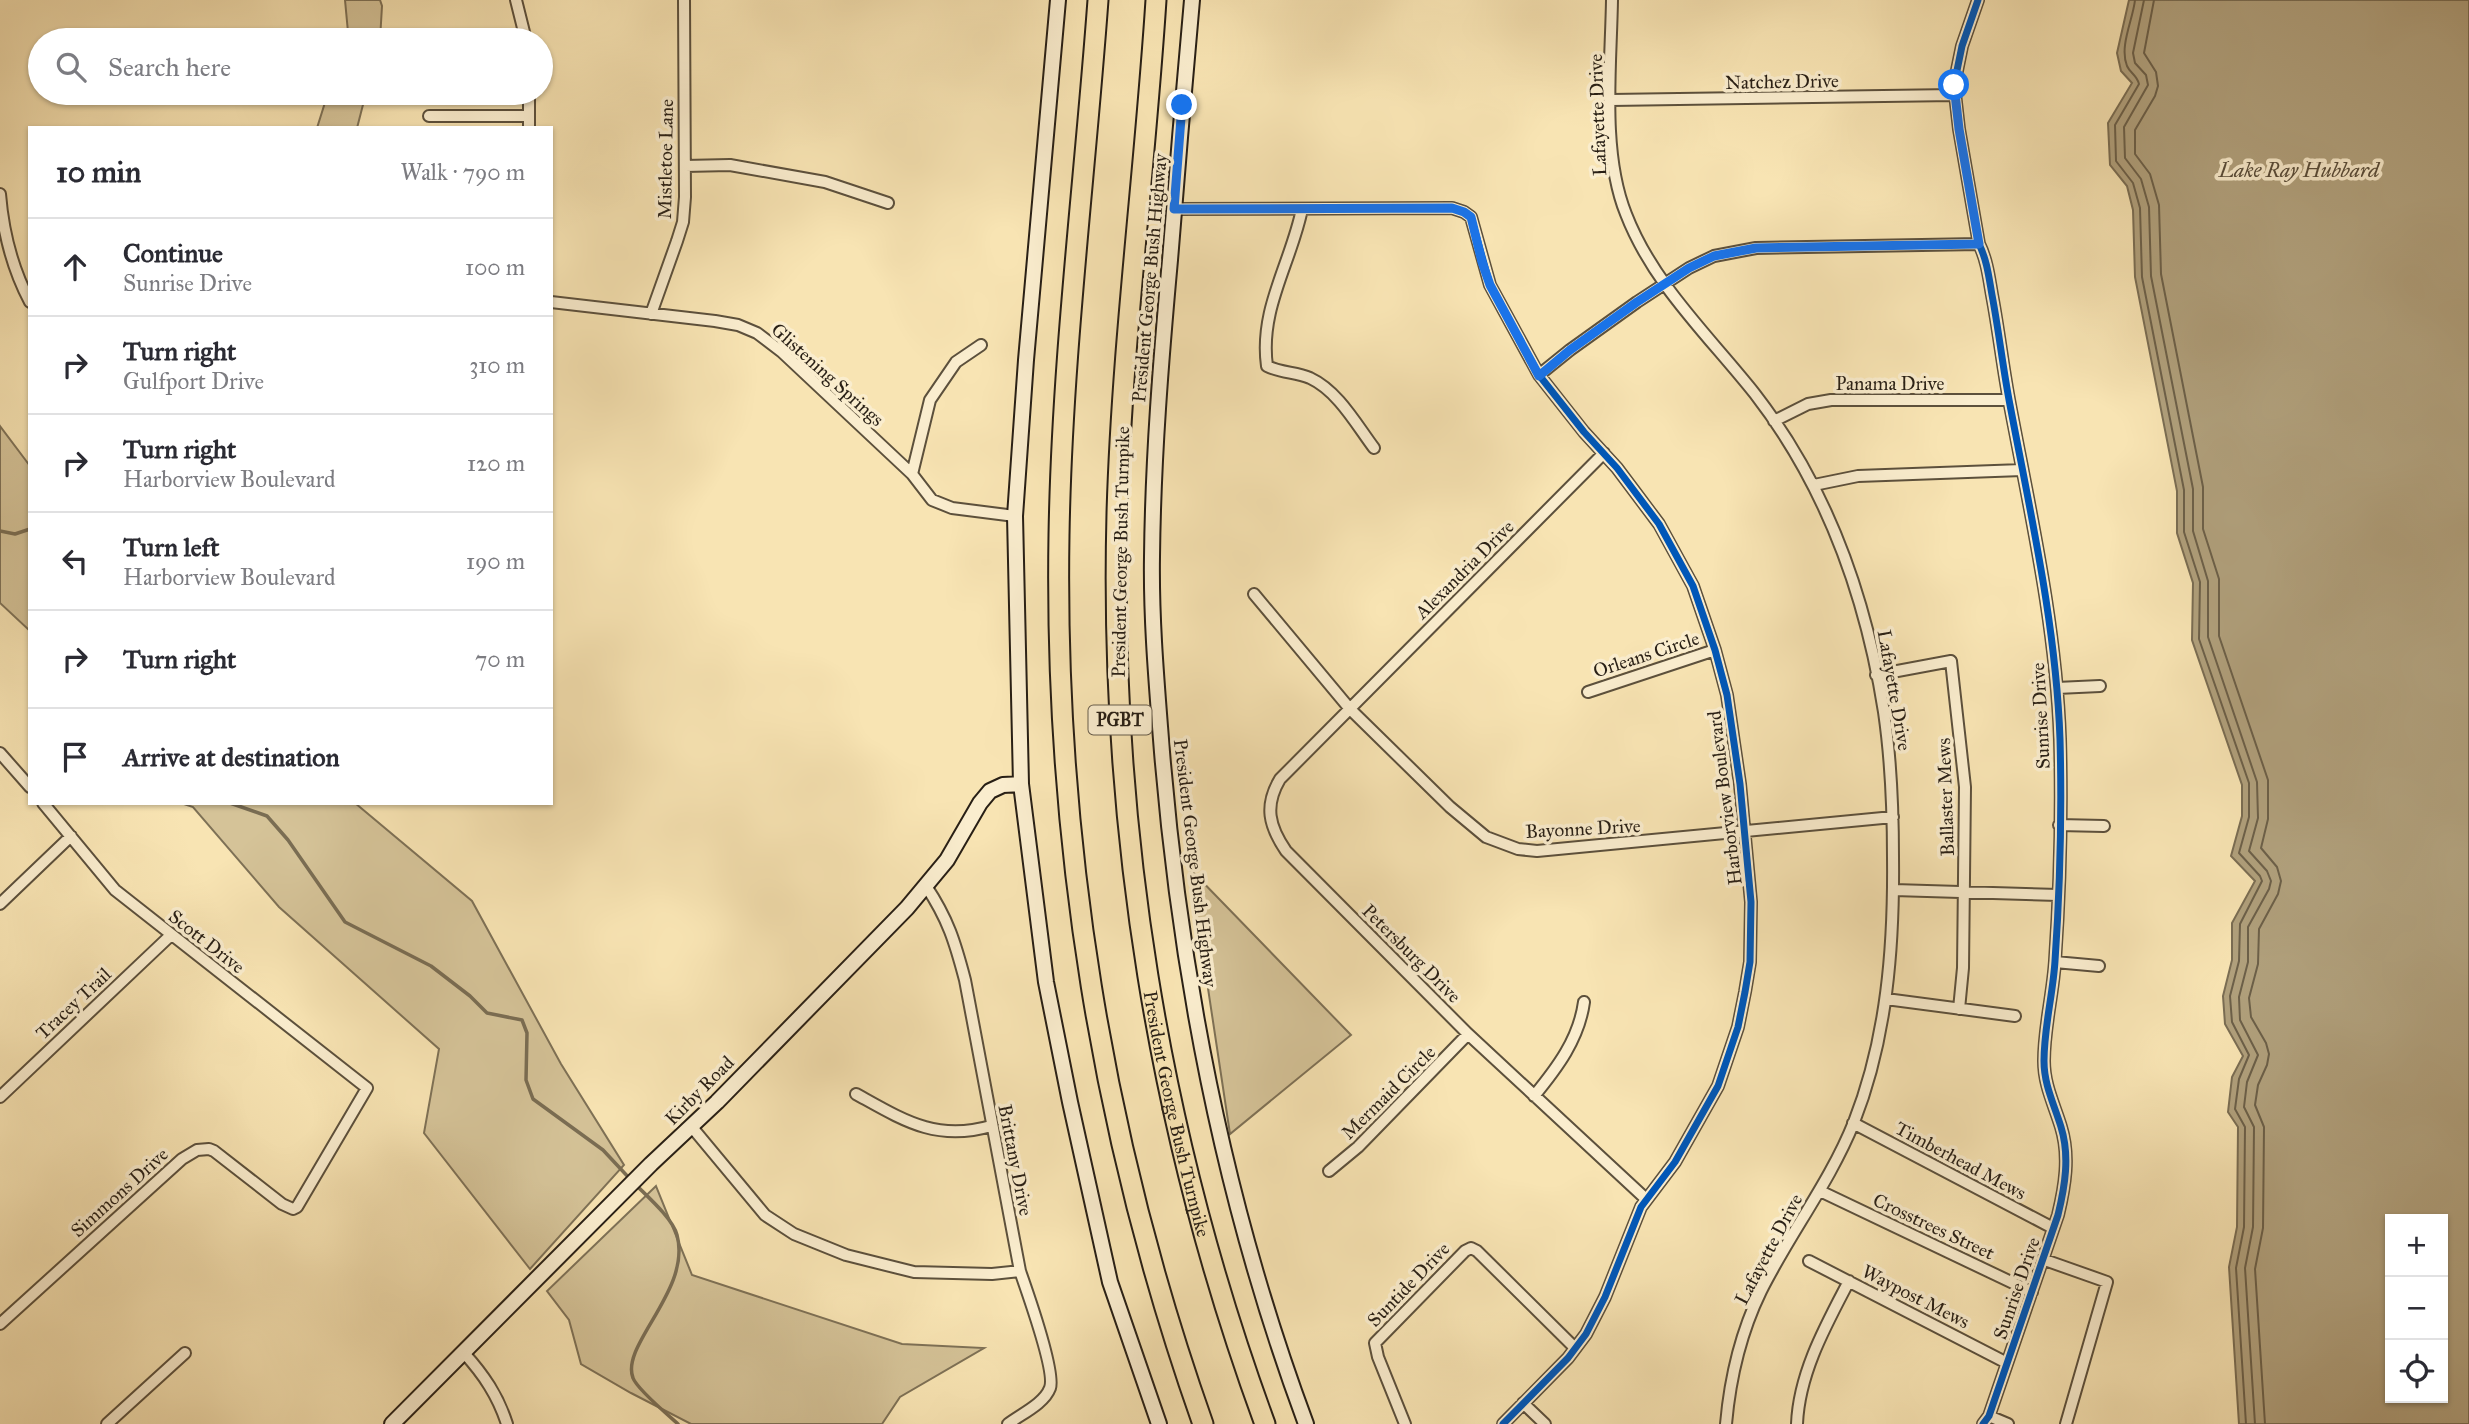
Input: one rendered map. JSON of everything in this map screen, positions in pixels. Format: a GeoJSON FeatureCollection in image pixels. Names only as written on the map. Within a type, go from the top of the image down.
{"type":"FeatureCollection","features":[{"type":"Feature","properties":{"kind":"highway","name":"PGBT"},"geometry":{"type":"LineString","coordinates":[[1098,0],[1060,484],[1059,623],[1065,764],[1082,928],[1110,1090],[1149,1251],[1203,1424]]}},
{"type":"Feature","properties":{"kind":"highway","name":"President George Bush Turnpike"},"geometry":{"type":"LineString","coordinates":[[1156,0],[1119,461],[1116,625],[1123,766],[1141,930],[1167,1080],[1213,1265],[1265,1424]]}},
{"type":"Feature","properties":{"kind":"main road"},"geometry":{"type":"LineString","coordinates":[[1058,0],[1015,516],[1021,784],[1046,982],[1070,1102],[1110,1282],[1137,1367],[1159,1424]]}},
{"type":"Feature","properties":{"kind":"main road","name":"President George Bush Highway"},"geometry":{"type":"LineString","coordinates":[[1192,0],[1154,453],[1153,640],[1166,802],[1181,920],[1202,1048],[1229,1176],[1263,1297],[1306,1424]]}},
{"type":"Feature","properties":{"kind":"main road","name":"Kirby Road"},"geometry":{"type":"LineString","coordinates":[[392,1424],[651,1164],[717,1102],[926,886],[947,860],[980,803],[990,791],[1003,785],[1021,784]]}},
{"type":"Feature","properties":{"kind":"street"},"geometry":{"type":"LineString","coordinates":[[516,0],[523,28]]}},
{"type":"Feature","properties":{"kind":"street","name":"Mistletoe Lane"},"geometry":{"type":"LineString","coordinates":[[651,314],[683,222],[684,0]]}},
{"type":"Feature","properties":{"kind":"street","name":"Lafayette Drive"},"geometry":{"type":"LineString","coordinates":[[1612,0],[1613,166],[1618,190],[1635,234],[1665,285],[1774,421],[1814,485],[1853,576],[1861,603],[1877,675],[1890,758],[1894,890],[1886,999],[1880,1035],[1853,1123],[1820,1191],[1759,1294],[1735,1366],[1726,1424]]}},
{"type":"Feature","properties":{"kind":"street","name":"Sunrise Drive"},"geometry":{"type":"LineString","coordinates":[[1978,0],[1957,68],[1954,95],[1979,244],[1990,287],[2046,593],[2057,688],[2060,740],[2058,895],[2055,962],[2044,1062],[2048,1091],[2062,1128],[2066,1168],[2064,1189],[2053,1228],[1986,1420]]}},
{"type":"Feature","properties":{"kind":"street","name":"Natchez Drive"},"geometry":{"type":"LineString","coordinates":[[1611,100],[1954,95]]}},
{"type":"Feature","properties":{"kind":"street"},"geometry":{"type":"LineString","coordinates":[[429,116],[529,122]]}},
{"type":"Feature","properties":{"kind":"street"},"geometry":{"type":"LineString","coordinates":[[685,166],[730,165],[825,183],[888,203]]}},
{"type":"Feature","properties":{"kind":"street"},"geometry":{"type":"LineString","coordinates":[[0,194],[1,214],[10,251],[28,297]]}},
{"type":"Feature","properties":{"kind":"street","name":"Harborview Boulevard"},"geometry":{"type":"LineString","coordinates":[[1174,209],[1452,208],[1471,217],[1482,262],[1496,296],[1539,376],[1604,453],[1675,550],[1693,586],[1715,650],[1731,719],[1749,873],[1750,962],[1738,1027],[1718,1086],[1675,1162],[1646,1199],[1595,1318],[1568,1358],[1503,1424]]}},
{"type":"Feature","properties":{"kind":"street"},"geometry":{"type":"LineString","coordinates":[[1302,209],[1297,233],[1270,307],[1267,330],[1268,366],[1313,380],[1325,388],[1346,410],[1374,448]]}},
{"type":"Feature","properties":{"kind":"street"},"geometry":{"type":"LineString","coordinates":[[1539,376],[1603,326],[1689,268],[1714,256],[1734,251],[1828,245],[1979,244]]}},
{"type":"Feature","properties":{"kind":"street","name":"Glistening Springs"},"geometry":{"type":"LineString","coordinates":[[553,302],[738,325],[757,333],[782,352],[912,474],[932,500],[952,508],[1015,516]]}},
{"type":"Feature","properties":{"kind":"street"},"geometry":{"type":"LineString","coordinates":[[912,474],[930,400],[956,362],[981,345]]}},
{"type":"Feature","properties":{"kind":"street","name":"Panama Drive"},"geometry":{"type":"LineString","coordinates":[[1774,421],[1808,404],[1831,400],[2009,400]]}},
{"type":"Feature","properties":{"kind":"street","name":"Alexandria Drive"},"geometry":{"type":"LineString","coordinates":[[1350,709],[1604,453]]}},
{"type":"Feature","properties":{"kind":"street"},"geometry":{"type":"LineString","coordinates":[[1814,485],[1858,476],[2022,470]]}},
{"type":"Feature","properties":{"kind":"street","name":"Bayonne Drive"},"geometry":{"type":"LineString","coordinates":[[1254,594],[1350,709],[1414,773],[1475,829],[1486,837],[1518,849],[1537,851],[1604,846],[1893,817]]}},
{"type":"Feature","properties":{"kind":"street","name":"Orleans Circle"},"geometry":{"type":"LineString","coordinates":[[1588,692],[1715,650]]}},
{"type":"Feature","properties":{"kind":"street","name":"Ballaster Mews"},"geometry":{"type":"LineString","coordinates":[[1877,675],[1951,660],[1965,787],[1963,968],[1959,1009]]}},
{"type":"Feature","properties":{"kind":"street"},"geometry":{"type":"LineString","coordinates":[[2057,688],[2100,686]]}},
{"type":"Feature","properties":{"kind":"street","name":"Petersburg Drive"},"geometry":{"type":"LineString","coordinates":[[1350,709],[1280,779],[1271,793],[1269,810],[1276,836],[1286,851],[1468,1034],[1646,1199]]}},
{"type":"Feature","properties":{"kind":"street"},"geometry":{"type":"LineString","coordinates":[[0,753],[28,785]]}},
{"type":"Feature","properties":{"kind":"street","name":"Scott Drive"},"geometry":{"type":"LineString","coordinates":[[45,805],[115,890],[367,1087]]}},
{"type":"Feature","properties":{"kind":"street"},"geometry":{"type":"LineString","coordinates":[[2059,825],[2104,826]]}},
{"type":"Feature","properties":{"kind":"street"},"geometry":{"type":"LineString","coordinates":[[0,904],[71,836]]}},
{"type":"Feature","properties":{"kind":"street","name":"Brittany Drive"},"geometry":{"type":"LineString","coordinates":[[926,886],[944,912],[954,937],[967,991],[1020,1271],[1052,1376],[1050,1390],[1042,1401],[1009,1424]]}},
{"type":"Feature","properties":{"kind":"street"},"geometry":{"type":"LineString","coordinates":[[1894,890],[2058,895]]}},
{"type":"Feature","properties":{"kind":"street","name":"Tracey Trail"},"geometry":{"type":"LineString","coordinates":[[0,1097],[171,935]]}},
{"type":"Feature","properties":{"kind":"street"},"geometry":{"type":"LineString","coordinates":[[2055,962],[2099,966]]}},
{"type":"Feature","properties":{"kind":"street"},"geometry":{"type":"LineString","coordinates":[[1886,999],[2015,1016]]}},
{"type":"Feature","properties":{"kind":"street"},"geometry":{"type":"LineString","coordinates":[[1534,1096],[1569,1047],[1582,1018],[1584,1003]]}},
{"type":"Feature","properties":{"kind":"street","name":"Mermaid Circle"},"geometry":{"type":"LineString","coordinates":[[1329,1171],[1358,1147],[1468,1034]]}},
{"type":"Feature","properties":{"kind":"street","name":"Simmons Drive"},"geometry":{"type":"LineString","coordinates":[[0,1324],[147,1190],[197,1150],[214,1151],[282,1204],[293,1209],[297,1207],[367,1087]]}},
{"type":"Feature","properties":{"kind":"street"},"geometry":{"type":"LineString","coordinates":[[856,1094],[902,1120],[926,1129],[959,1132],[991,1126]]}},
{"type":"Feature","properties":{"kind":"street","name":"Timberhead Mews"},"geometry":{"type":"LineString","coordinates":[[1853,1123],[2053,1228]]}},
{"type":"Feature","properties":{"kind":"street"},"geometry":{"type":"LineString","coordinates":[[691,1126],[765,1216],[794,1234],[846,1255],[914,1272],[992,1274],[1020,1271]]}},
{"type":"Feature","properties":{"kind":"street","name":"Crosstrees Street"},"geometry":{"type":"LineString","coordinates":[[1820,1191],[2032,1292]]}},
{"type":"Feature","properties":{"kind":"street","name":"Suntide Drive"},"geometry":{"type":"LineString","coordinates":[[1405,1424],[1375,1343],[1471,1248],[1574,1347]]}},
{"type":"Feature","properties":{"kind":"street"},"geometry":{"type":"LineString","coordinates":[[2042,1259],[2107,1282],[2066,1424]]}},
{"type":"Feature","properties":{"kind":"street","name":"Waypost Mews"},"geometry":{"type":"LineString","coordinates":[[1809,1261],[2007,1363]]}},
{"type":"Feature","properties":{"kind":"street"},"geometry":{"type":"LineString","coordinates":[[1797,1424],[1801,1392],[1811,1362],[1849,1281]]}},
{"type":"Feature","properties":{"kind":"street"},"geometry":{"type":"LineString","coordinates":[[107,1424],[185,1353]]}},
{"type":"Feature","properties":{"kind":"street"},"geometry":{"type":"LineString","coordinates":[[464,1353],[482,1373],[495,1394],[507,1424]]}},
{"type":"Feature","properties":{"kind":"street"},"geometry":{"type":"LineString","coordinates":[[1523,1403],[1545,1424]]}},
{"type":"Feature","properties":{"kind":"street"},"geometry":{"type":"LineString","coordinates":[[1986,1420],[2008,1424]]}},
{"type":"Feature","properties":{"kind":"shaded area"},"geometry":{"type":"Polygon","coordinates":[[[345,0],[380,0],[381,28],[348,28],[345,0]]]}},
{"type":"Feature","properties":{"kind":"shaded area"},"geometry":{"type":"Polygon","coordinates":[[[324,105],[363,105],[358,126],[318,126],[324,105]]]}},
{"type":"Feature","properties":{"kind":"shaded area"},"geometry":{"type":"Polygon","coordinates":[[[0,426],[28,463],[28,629],[0,603],[0,426]]]}},
{"type":"Feature","properties":{"kind":"shaded area"},"geometry":{"type":"Polygon","coordinates":[[[187,805],[357,805],[472,901],[561,1064],[624,1165],[530,1269],[424,1133],[439,1049],[279,907],[193,807],[187,805]]]}},
{"type":"Feature","properties":{"kind":"shaded area"},"geometry":{"type":"Polygon","coordinates":[[[1190,869],[1351,1035],[1230,1134],[1190,869]]]}},
{"type":"Feature","properties":{"kind":"shaded area"},"geometry":{"type":"Polygon","coordinates":[[[656,1186],[692,1275],[902,1344],[984,1348],[900,1397],[882,1424],[691,1424],[581,1364],[569,1320],[547,1291],[656,1186]]]}},
{"type":"Feature","properties":{"kind":"water","name":"Lake Ray Hubbard"},"geometry":{"type":"Polygon","coordinates":[[[2129,0],[2469,0],[2469,1424],[2239,1424],[2229,1267],[2237,1227],[2238,1127],[2228,1112],[2232,1077],[2243,1056],[2225,1024],[2223,996],[2232,960],[2232,923],[2255,881],[2231,856],[2242,816],[2242,785],[2192,640],[2193,583],[2177,533],[2177,491],[2135,277],[2133,210],[2127,186],[2110,165],[2108,123],[2132,83],[2121,71],[2117,53],[2129,0]]]}},
{"type":"Feature","properties":{"kind":"waterway"},"geometry":{"type":"LineString","coordinates":[[0,531],[15,534],[28,530]]}},
{"type":"Feature","properties":{"kind":"waterway"},"geometry":{"type":"LineString","coordinates":[[236,805],[267,816],[288,840],[345,922],[431,966],[487,1013],[522,1020],[527,1033],[526,1080],[533,1099],[603,1150],[631,1180]]}},
{"type":"Feature","properties":{"kind":"waterway"},"geometry":{"type":"LineString","coordinates":[[636,1185],[671,1222],[677,1235],[679,1256],[675,1276],[666,1296],[636,1349],[632,1365],[633,1378],[646,1395],[678,1424]]}},
{"type":"Feature","properties":{"kind":"cycle path"},"geometry":{"type":"LineString","coordinates":[[1978,0],[1962,46],[1954,85],[1979,244],[1989,276],[2041,571],[2058,697],[2061,794],[2058,906],[2044,1070],[2064,1138],[2066,1160],[2058,1215],[1989,1416],[1983,1424]]}},
{"type":"Feature","properties":{"kind":"cycle path"},"geometry":{"type":"LineString","coordinates":[[1174,209],[1452,208],[1471,217],[1490,285],[1539,375],[1584,432],[1617,468],[1659,524],[1693,586],[1715,650],[1727,695],[1740,784],[1751,902],[1750,962],[1738,1027],[1718,1086],[1675,1162],[1641,1207],[1605,1297],[1586,1334],[1568,1358],[1503,1424]]}},
{"type":"Feature","properties":{"kind":"route"},"geometry":{"type":"LineString","coordinates":[[1182,105],[1174,209],[1452,208],[1464,212],[1471,217],[1475,227],[1490,285],[1539,376],[1637,302],[1689,268],[1714,256],[1756,248],[1979,244],[1954,85]]}}]}
